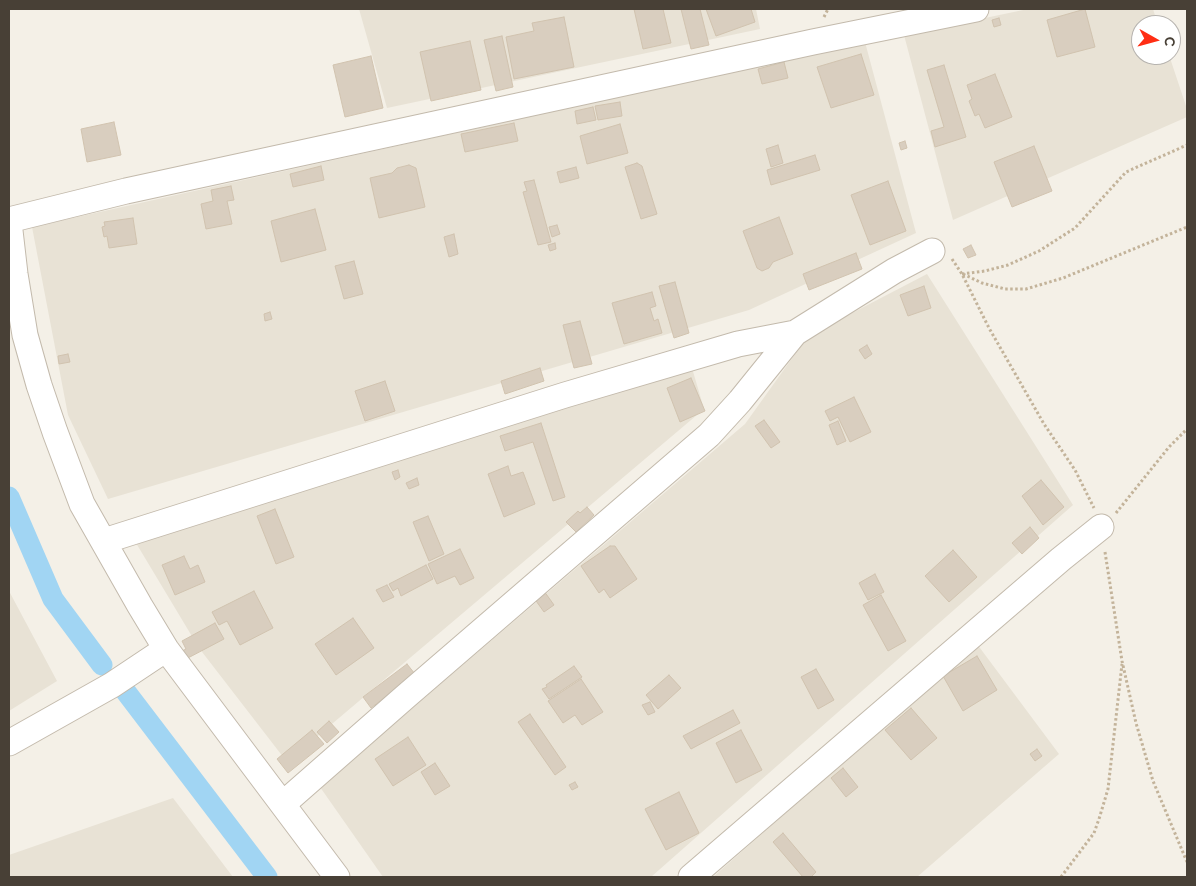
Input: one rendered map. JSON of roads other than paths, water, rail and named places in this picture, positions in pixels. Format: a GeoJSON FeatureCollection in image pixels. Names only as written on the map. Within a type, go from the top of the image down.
{"type":"FeatureCollection","features":[{"type":"Feature","properties":{"kind":"street"},"geometry":{"type":"LineString","coordinates":[[337,877],[166,649],[82,504],[39,385],[25,335],[9,221],[126,191],[803,44],[976,9]]}},
{"type":"Feature","properties":{"kind":"street"},"geometry":{"type":"LineString","coordinates":[[283,804],[709,435],[740,401],[796,333],[894,271],[932,251]]}},
{"type":"Feature","properties":{"kind":"street"},"geometry":{"type":"LineString","coordinates":[[104,541],[565,395],[738,344],[796,333]]}},
{"type":"Feature","properties":{"kind":"street"},"geometry":{"type":"LineString","coordinates":[[691,877],[1054,565],[1101,527]]}},
{"type":"Feature","properties":{"kind":"street"},"geometry":{"type":"LineString","coordinates":[[9,743],[112,685],[166,649]]}},
{"type":"Feature","properties":{"kind":"waterway"},"geometry":{"type":"LineString","coordinates":[[9,497],[53,599],[102,665]]}},
{"type":"Feature","properties":{"kind":"waterway"},"geometry":{"type":"LineString","coordinates":[[123,688],[267,877]]}}]}
